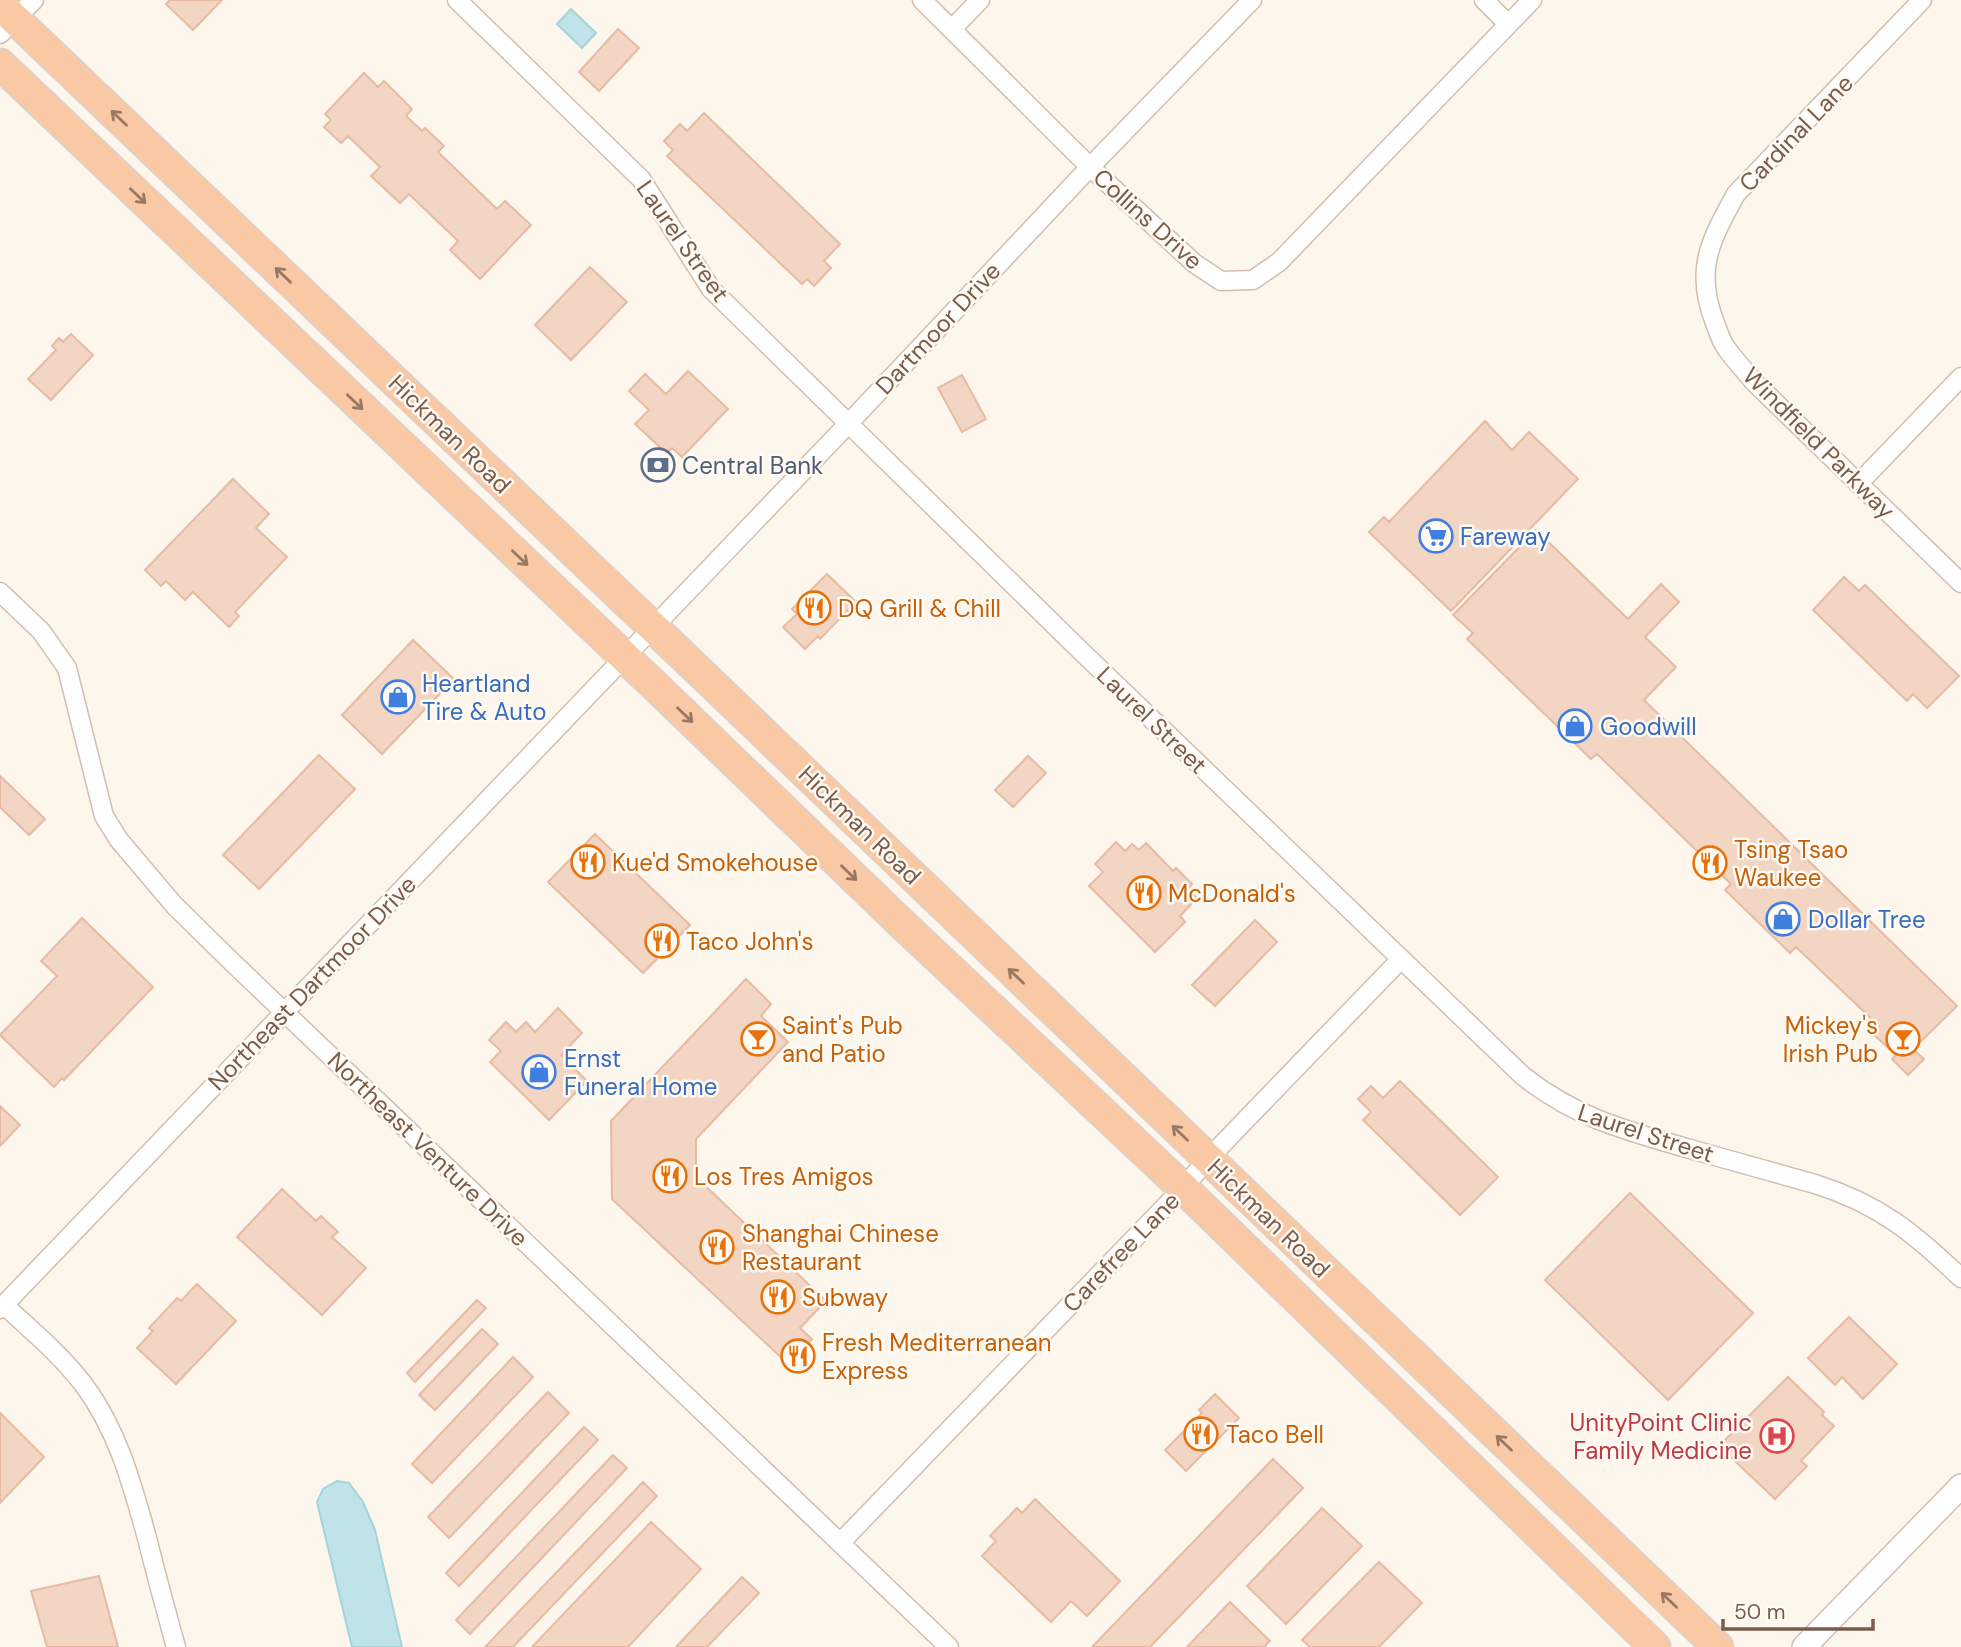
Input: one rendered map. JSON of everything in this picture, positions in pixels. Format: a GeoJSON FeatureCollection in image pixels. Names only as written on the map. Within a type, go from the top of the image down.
{"type":"FeatureCollection","features":[{"type":"Feature","properties":{"kind":"highway","name":"Hickman Road"},"geometry":{"type":"LineString","coordinates":[[12,15],[1718,1647]]}},
{"type":"Feature","properties":{"kind":"highway","name":"Hickman Road"},"geometry":{"type":"LineString","coordinates":[[0,64],[901,923],[1183,1188],[1655,1647]]}},
{"type":"Feature","properties":{"kind":"street","name":"Laurel Street"},"geometry":{"type":"LineString","coordinates":[[457,0],[641,179],[711,289],[1523,1076],[1564,1105],[1595,1120],[1628,1132],[1836,1191],[1866,1203],[1905,1227],[1961,1278]]}},
{"type":"Feature","properties":{"kind":"street","name":"Collins Drive"},"geometry":{"type":"LineString","coordinates":[[922,0],[1090,167],[1194,264],[1222,281],[1253,280],[1279,262],[1532,0]]}},
{"type":"Feature","properties":{"kind":"street"},"geometry":{"type":"LineString","coordinates":[[952,29],[980,0]]}},
{"type":"Feature","properties":{"kind":"street","name":"Dartmoor Drive"},"geometry":{"type":"LineString","coordinates":[[624,657],[1252,0]]}},
{"type":"Feature","properties":{"kind":"street"},"geometry":{"type":"LineString","coordinates":[[1484,0],[1508,24]]}},
{"type":"Feature","properties":{"kind":"street","name":"Cardinal Lane"},"geometry":{"type":"LineString","coordinates":[[1705,285],[1707,256],[1717,229],[1736,194],[1922,0]]}},
{"type":"Feature","properties":{"kind":"street","name":"Windfield Parkway"},"geometry":{"type":"LineString","coordinates":[[1705,285],[1708,305],[1724,346],[1754,382],[1961,583]]}},
{"type":"Feature","properties":{"kind":"street"},"geometry":{"type":"LineString","coordinates":[[1858,484],[1961,377]]}},
{"type":"Feature","properties":{"kind":"street","name":"Northeast Venture Drive"},"geometry":{"type":"LineString","coordinates":[[0,592],[41,631],[67,668],[104,816],[119,840],[174,905],[949,1647]]}},
{"type":"Feature","properties":{"kind":"street","name":"Northeast Dartmoor Drive"},"geometry":{"type":"LineString","coordinates":[[2,1307],[624,657]]}},
{"type":"Feature","properties":{"kind":"street","name":"Carefree Lane"},"geometry":{"type":"LineString","coordinates":[[840,1543],[1401,959]]}},
{"type":"Feature","properties":{"kind":"street"},"geometry":{"type":"LineString","coordinates":[[2,1307],[60,1358],[83,1384],[103,1414],[131,1481],[176,1647]]}},
{"type":"Feature","properties":{"kind":"street"},"geometry":{"type":"LineString","coordinates":[[1804,1647],[1961,1486]]}},
{"type":"Feature","properties":{"kind":"water"},"geometry":{"type":"Polygon","coordinates":[[[571,9],[596,33],[582,48],[557,24],[571,9]]]}},
{"type":"Feature","properties":{"kind":"water"},"geometry":{"type":"Polygon","coordinates":[[[337,1481],[349,1483],[363,1502],[375,1530],[402,1647],[352,1647],[317,1502],[323,1489],[337,1481]]]}},
{"type":"Feature","properties":{"kind":"building"},"geometry":{"type":"Polygon","coordinates":[[[170,0],[222,0],[193,30],[166,4],[170,0]]]}},
{"type":"Feature","properties":{"kind":"building"},"geometry":{"type":"Polygon","coordinates":[[[618,29],[639,48],[599,91],[579,72],[618,29]]]}},
{"type":"Feature","properties":{"kind":"building"},"geometry":{"type":"Polygon","coordinates":[[[364,73],[378,87],[384,81],[412,109],[406,116],[422,131],[425,128],[444,146],[438,152],[497,209],[505,201],[531,225],[480,279],[450,250],[458,241],[409,194],[400,203],[371,176],[380,167],[348,136],[341,143],[324,127],[331,120],[325,114],[364,73]]]}},
{"type":"Feature","properties":{"kind":"building"},"geometry":{"type":"Polygon","coordinates":[[[704,113],[840,244],[824,261],[831,268],[814,286],[807,279],[802,284],[667,156],[673,150],[664,141],[680,124],[687,131],[704,113]]]}},
{"type":"Feature","properties":{"kind":"building"},"geometry":{"type":"Polygon","coordinates":[[[590,267],[627,302],[571,360],[535,325],[590,267]]]}},
{"type":"Feature","properties":{"kind":"building"},"geometry":{"type":"Polygon","coordinates":[[[71,334],[93,355],[51,400],[28,379],[56,350],[52,346],[59,338],[63,342],[71,334]]]}},
{"type":"Feature","properties":{"kind":"building"},"geometry":{"type":"Polygon","coordinates":[[[688,371],[728,409],[682,457],[672,448],[666,453],[635,424],[649,410],[629,391],[645,374],[666,394],[688,371]]]}},
{"type":"Feature","properties":{"kind":"building"},"geometry":{"type":"Polygon","coordinates":[[[962,375],[986,419],[962,432],[938,388],[962,375]]]}},
{"type":"Feature","properties":{"kind":"building"},"geometry":{"type":"Polygon","coordinates":[[[1485,421],[1512,450],[1529,432],[1578,479],[1451,611],[1369,532],[1384,517],[1389,522],[1485,421]]]}},
{"type":"Feature","properties":{"kind":"building"},"geometry":{"type":"Polygon","coordinates":[[[233,479],[269,514],[256,528],[287,557],[235,612],[239,616],[229,627],[193,592],[185,600],[166,581],[161,586],[145,570],[233,479]]]}},
{"type":"Feature","properties":{"kind":"building"},"geometry":{"type":"Polygon","coordinates":[[[1536,530],[1628,619],[1661,584],[1679,602],[1645,637],[1676,667],[1644,700],[1957,1006],[1913,1049],[1924,1059],[1908,1075],[1892,1059],[1896,1055],[1872,1033],[1879,1026],[1796,947],[1790,953],[1725,890],[1731,884],[1597,754],[1591,759],[1467,639],[1473,633],[1453,615],[1536,530]]]}},
{"type":"Feature","properties":{"kind":"building"},"geometry":{"type":"Polygon","coordinates":[[[827,574],[856,602],[820,639],[818,636],[805,649],[783,627],[797,614],[792,609],[827,574]]]}},
{"type":"Feature","properties":{"kind":"building"},"geometry":{"type":"Polygon","coordinates":[[[1844,577],[1859,591],[1865,585],[1959,676],[1927,708],[1913,694],[1907,701],[1813,610],[1844,577]]]}},
{"type":"Feature","properties":{"kind":"building","name":"Heartland Tire & Auto"},"geometry":{"type":"Polygon","coordinates":[[[413,640],[454,679],[382,754],[342,715],[413,640]]]}},
{"type":"Feature","properties":{"kind":"building"},"geometry":{"type":"Polygon","coordinates":[[[319,755],[355,789],[259,889],[223,855],[319,755]]]}},
{"type":"Feature","properties":{"kind":"building"},"geometry":{"type":"Polygon","coordinates":[[[1028,756],[1046,773],[1013,807],[995,790],[1028,756]]]}},
{"type":"Feature","properties":{"kind":"building"},"geometry":{"type":"Polygon","coordinates":[[[0,776],[45,819],[29,835],[0,807],[0,776]]]}},
{"type":"Feature","properties":{"kind":"building"},"geometry":{"type":"Polygon","coordinates":[[[595,834],[690,925],[643,973],[548,882],[595,834]]]}},
{"type":"Feature","properties":{"kind":"building","name":"McDonald's"},"geometry":{"type":"Polygon","coordinates":[[[1116,842],[1125,851],[1132,844],[1139,850],[1146,843],[1173,871],[1176,868],[1192,884],[1188,889],[1197,898],[1180,916],[1185,922],[1155,952],[1089,886],[1103,872],[1095,864],[1116,842]]]}},
{"type":"Feature","properties":{"kind":"building"},"geometry":{"type":"Polygon","coordinates":[[[82,918],[153,987],[64,1080],[62,1078],[54,1087],[0,1035],[57,976],[41,961],[82,918]]]}},
{"type":"Feature","properties":{"kind":"building"},"geometry":{"type":"Polygon","coordinates":[[[1255,920],[1277,942],[1215,1006],[1192,985],[1255,920]]]}},
{"type":"Feature","properties":{"kind":"building"},"geometry":{"type":"Polygon","coordinates":[[[746,979],[771,1004],[761,1016],[788,1042],[696,1139],[696,1177],[826,1301],[800,1328],[812,1339],[788,1364],[612,1199],[611,1121],[746,979]]]}},
{"type":"Feature","properties":{"kind":"building","name":"Ernst Funeral Home"},"geometry":{"type":"Polygon","coordinates":[[[558,1008],[582,1033],[561,1055],[587,1081],[549,1120],[490,1062],[501,1051],[489,1040],[506,1022],[516,1032],[526,1022],[535,1032],[558,1008]]]}},
{"type":"Feature","properties":{"kind":"building"},"geometry":{"type":"Polygon","coordinates":[[[1400,1081],[1498,1177],[1460,1215],[1363,1120],[1371,1112],[1358,1099],[1371,1086],[1383,1098],[1400,1081]]]}},
{"type":"Feature","properties":{"kind":"building"},"geometry":{"type":"Polygon","coordinates":[[[0,1106],[20,1125],[0,1146],[0,1106]]]}},
{"type":"Feature","properties":{"kind":"building"},"geometry":{"type":"Polygon","coordinates":[[[282,1189],[316,1221],[321,1216],[338,1232],[332,1237],[366,1268],[322,1315],[237,1237],[282,1189]]]}},
{"type":"Feature","properties":{"kind":"building"},"geometry":{"type":"Polygon","coordinates":[[[1630,1193],[1753,1313],[1668,1400],[1545,1280],[1630,1193]]]}},
{"type":"Feature","properties":{"kind":"building"},"geometry":{"type":"Polygon","coordinates":[[[197,1284],[236,1321],[176,1384],[137,1348],[153,1331],[149,1328],[177,1298],[181,1301],[197,1284]]]}},
{"type":"Feature","properties":{"kind":"building"},"geometry":{"type":"Polygon","coordinates":[[[477,1300],[486,1308],[415,1382],[407,1373],[477,1300]]]}},
{"type":"Feature","properties":{"kind":"building"},"geometry":{"type":"Polygon","coordinates":[[[1849,1317],[1897,1364],[1863,1399],[1842,1377],[1835,1385],[1808,1358],[1849,1317]]]}},
{"type":"Feature","properties":{"kind":"building"},"geometry":{"type":"Polygon","coordinates":[[[482,1329],[498,1344],[435,1410],[419,1395],[482,1329]]]}},
{"type":"Feature","properties":{"kind":"building"},"geometry":{"type":"Polygon","coordinates":[[[513,1357],[533,1377],[432,1483],[412,1464],[513,1357]]]}},
{"type":"Feature","properties":{"kind":"building","name":"UnityPoint Clinic Family Medicine"},"geometry":{"type":"Polygon","coordinates":[[[1788,1377],[1824,1412],[1822,1415],[1834,1426],[1801,1461],[1807,1466],[1775,1499],[1719,1446],[1788,1377]]]}},
{"type":"Feature","properties":{"kind":"building"},"geometry":{"type":"Polygon","coordinates":[[[548,1392],[569,1413],[449,1538],[428,1517],[548,1392]]]}},
{"type":"Feature","properties":{"kind":"building"},"geometry":{"type":"Polygon","coordinates":[[[1215,1394],[1239,1418],[1186,1471],[1165,1450],[1202,1413],[1199,1410],[1215,1394]]]}},
{"type":"Feature","properties":{"kind":"building"},"geometry":{"type":"Polygon","coordinates":[[[0,1413],[44,1457],[0,1503],[0,1413]]]}},
{"type":"Feature","properties":{"kind":"building"},"geometry":{"type":"Polygon","coordinates":[[[584,1427],[598,1440],[459,1586],[446,1573],[584,1427]]]}},
{"type":"Feature","properties":{"kind":"building"},"geometry":{"type":"Polygon","coordinates":[[[613,1455],[627,1468],[470,1634],[456,1620],[613,1455]]]}},
{"type":"Feature","properties":{"kind":"building"},"geometry":{"type":"Polygon","coordinates":[[[1273,1459],[1303,1488],[1150,1647],[1092,1647],[1273,1459]]]}},
{"type":"Feature","properties":{"kind":"building"},"geometry":{"type":"Polygon","coordinates":[[[643,1482],[657,1496],[513,1647],[485,1647],[643,1482]]]}},
{"type":"Feature","properties":{"kind":"building"},"geometry":{"type":"Polygon","coordinates":[[[1035,1499],[1120,1581],[1087,1616],[1071,1601],[1051,1622],[982,1556],[996,1541],[990,1536],[1017,1508],[1022,1513],[1035,1499]]]}},
{"type":"Feature","properties":{"kind":"building"},"geometry":{"type":"Polygon","coordinates":[[[1322,1508],[1362,1546],[1286,1624],[1247,1586],[1322,1508]]]}},
{"type":"Feature","properties":{"kind":"building"},"geometry":{"type":"Polygon","coordinates":[[[651,1522],[701,1569],[628,1647],[532,1647],[651,1522]]]}},
{"type":"Feature","properties":{"kind":"building"},"geometry":{"type":"Polygon","coordinates":[[[1379,1562],[1422,1603],[1379,1647],[1310,1647],[1302,1640],[1379,1562]]]}},
{"type":"Feature","properties":{"kind":"building"},"geometry":{"type":"Polygon","coordinates":[[[99,1576],[118,1647],[47,1647],[31,1591],[99,1576]]]}},
{"type":"Feature","properties":{"kind":"building"},"geometry":{"type":"Polygon","coordinates":[[[742,1577],[759,1593],[707,1647],[676,1647],[742,1577]]]}},
{"type":"Feature","properties":{"kind":"building"},"geometry":{"type":"Polygon","coordinates":[[[1230,1602],[1270,1641],[1264,1647],[1187,1647],[1230,1602]]]}},
{"type":"Feature","properties":{"kind":"place","name":"Central Bank"},"geometry":{"type":"Point","coordinates":[658,465]}},
{"type":"Feature","properties":{"kind":"place","name":"Fareway"},"geometry":{"type":"Point","coordinates":[1436,536]}},
{"type":"Feature","properties":{"kind":"place","name":"DQ Grill & Chill"},"geometry":{"type":"Point","coordinates":[814,608]}},
{"type":"Feature","properties":{"kind":"place","name":"Heartland Tire & Auto"},"geometry":{"type":"Point","coordinates":[398,697]}},
{"type":"Feature","properties":{"kind":"place","name":"Goodwill"},"geometry":{"type":"Point","coordinates":[1575,726]}},
{"type":"Feature","properties":{"kind":"place","name":"Kue'd Smokehouse"},"geometry":{"type":"Point","coordinates":[588,862]}},
{"type":"Feature","properties":{"kind":"place","name":"Tsing Tsao Waukee"},"geometry":{"type":"Point","coordinates":[1710,863]}},
{"type":"Feature","properties":{"kind":"place","name":"McDonald's"},"geometry":{"type":"Point","coordinates":[1144,893]}},
{"type":"Feature","properties":{"kind":"place","name":"Dollar Tree"},"geometry":{"type":"Point","coordinates":[1783,919]}},
{"type":"Feature","properties":{"kind":"place","name":"Taco John's"},"geometry":{"type":"Point","coordinates":[662,941]}},
{"type":"Feature","properties":{"kind":"place","name":"Saint's Pub and Patio"},"geometry":{"type":"Point","coordinates":[758,1039]}},
{"type":"Feature","properties":{"kind":"place","name":"Mickey's Irish Pub"},"geometry":{"type":"Point","coordinates":[1903,1039]}},
{"type":"Feature","properties":{"kind":"place","name":"Ernst Funeral Home"},"geometry":{"type":"Point","coordinates":[539,1072]}},
{"type":"Feature","properties":{"kind":"place","name":"Los Tres Amigos"},"geometry":{"type":"Point","coordinates":[670,1176]}},
{"type":"Feature","properties":{"kind":"place","name":"Shanghai Chinese Restaurant"},"geometry":{"type":"Point","coordinates":[717,1247]}},
{"type":"Feature","properties":{"kind":"place","name":"Subway"},"geometry":{"type":"Point","coordinates":[778,1297]}},
{"type":"Feature","properties":{"kind":"place","name":"Fresh Mediterranean Express"},"geometry":{"type":"Point","coordinates":[798,1356]}},
{"type":"Feature","properties":{"kind":"place","name":"Taco Bell"},"geometry":{"type":"Point","coordinates":[1201,1434]}},
{"type":"Feature","properties":{"kind":"place","name":"UnityPoint Clinic Family Medicine"},"geometry":{"type":"Point","coordinates":[1777,1436]}}]}
